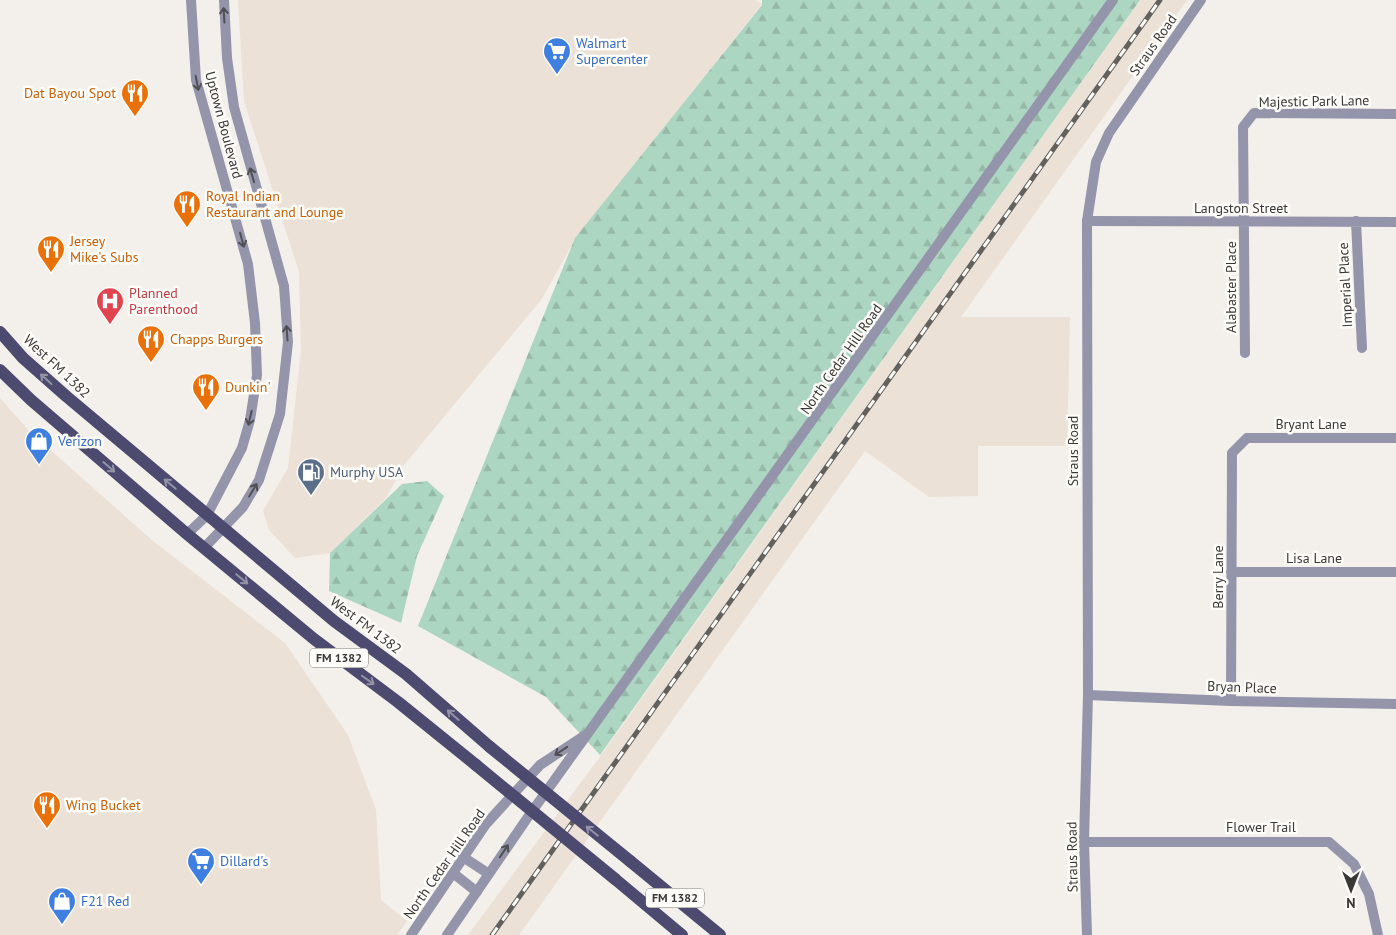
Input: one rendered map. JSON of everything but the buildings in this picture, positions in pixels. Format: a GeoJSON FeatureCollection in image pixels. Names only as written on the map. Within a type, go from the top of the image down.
{"type":"FeatureCollection","features":[{"type":"Feature","properties":{"kind":"main road","name":"West FM 1382"},"geometry":{"type":"LineString","coordinates":[[0,332],[23,358],[66,396],[349,634],[406,674],[490,747],[720,935]]}},
{"type":"Feature","properties":{"kind":"main road","name":"FM 1382"},"geometry":{"type":"LineString","coordinates":[[0,370],[31,400],[187,534],[314,639],[398,702],[476,765],[682,935]]}},
{"type":"Feature","properties":{"kind":"street","name":"Uptown Boulevard"},"geometry":{"type":"LineString","coordinates":[[187,534],[207,515],[242,448],[250,420],[257,375],[255,323],[248,264],[196,80],[191,0]]}},
{"type":"Feature","properties":{"kind":"street","name":"Uptown Boulevard"},"geometry":{"type":"LineString","coordinates":[[204,548],[243,507],[259,480],[271,447],[281,407],[288,342],[284,286],[234,108],[227,58],[224,0]]}},
{"type":"Feature","properties":{"kind":"street","name":"North Cedar Hill Road"},"geometry":{"type":"LineString","coordinates":[[447,935],[1113,0]]}},
{"type":"Feature","properties":{"kind":"street","name":"Straus Road"},"geometry":{"type":"LineString","coordinates":[[1087,935],[1084,842],[1088,695],[1087,222],[1096,162],[1109,132],[1201,0]]}},
{"type":"Feature","properties":{"kind":"street","name":"Majestic Park Lane"},"geometry":{"type":"LineString","coordinates":[[1244,221],[1243,127],[1254,113],[1396,114]]}},
{"type":"Feature","properties":{"kind":"street","name":"Alabaster Place"},"geometry":{"type":"LineString","coordinates":[[1244,221],[1245,353]]}},
{"type":"Feature","properties":{"kind":"street","name":"Imperial Place"},"geometry":{"type":"LineString","coordinates":[[1356,221],[1362,348]]}},
{"type":"Feature","properties":{"kind":"street","name":"Langston Street"},"geometry":{"type":"LineString","coordinates":[[1087,222],[1396,222]]}},
{"type":"Feature","properties":{"kind":"street","name":"Bryant Lane"},"geometry":{"type":"LineString","coordinates":[[1232,453],[1247,438],[1396,438]]}},
{"type":"Feature","properties":{"kind":"street","name":"Berry Lane"},"geometry":{"type":"LineString","coordinates":[[1231,701],[1232,453]]}},
{"type":"Feature","properties":{"kind":"street","name":"Lisa Lane"},"geometry":{"type":"LineString","coordinates":[[1231,572],[1396,572]]}},
{"type":"Feature","properties":{"kind":"street","name":"Bryan Place"},"geometry":{"type":"LineString","coordinates":[[1088,695],[1231,701],[1396,704]]}},
{"type":"Feature","properties":{"kind":"street","name":"North Cedar Hill Road"},"geometry":{"type":"LineString","coordinates":[[411,935],[486,824],[540,765],[590,732]]}},
{"type":"Feature","properties":{"kind":"street","name":"Flower Trail"},"geometry":{"type":"LineString","coordinates":[[1084,842],[1329,842],[1354,864],[1369,894],[1378,935]]}},
{"type":"Feature","properties":{"kind":"street"},"geometry":{"type":"LineString","coordinates":[[463,857],[489,874]]}},
{"type":"Feature","properties":{"kind":"street"},"geometry":{"type":"LineString","coordinates":[[452,873],[476,892]]}},
{"type":"Feature","properties":{"kind":"shaded area"},"geometry":{"type":"Polygon","coordinates":[[[238,0],[755,0],[762,4],[576,238],[541,300],[404,465],[386,498],[330,553],[295,558],[269,530],[263,511],[288,468],[301,350],[299,272],[244,101],[238,0]]]}},
{"type":"Feature","properties":{"kind":"shaded area"},"geometry":{"type":"Polygon","coordinates":[[[1140,0],[1187,0],[961,317],[1070,317],[1067,446],[978,446],[978,496],[929,497],[865,451],[519,935],[468,935],[602,754],[1140,0]]]}},
{"type":"Feature","properties":{"kind":"shaded area"},"geometry":{"type":"Polygon","coordinates":[[[0,398],[29,431],[153,541],[285,643],[348,735],[376,810],[381,900],[407,921],[397,935],[0,935],[0,398]]]}},
{"type":"Feature","properties":{"kind":"green space"},"geometry":{"type":"Polygon","coordinates":[[[762,0],[1140,0],[600,755],[546,697],[418,626],[575,238],[762,5],[762,0]]]}},
{"type":"Feature","properties":{"kind":"green space"},"geometry":{"type":"Polygon","coordinates":[[[427,481],[444,496],[417,556],[401,623],[329,591],[330,553],[402,484],[427,481]]]}},
{"type":"Feature","properties":{"kind":"railway"},"geometry":{"type":"LineString","coordinates":[[492,935],[1160,0]]}},
{"type":"Feature","properties":{"kind":"place","name":"Walmart Supercenter"},"geometry":{"type":"Point","coordinates":[557,75]}},
{"type":"Feature","properties":{"kind":"place","name":"Dat Bayou Spot"},"geometry":{"type":"Point","coordinates":[135,117]}},
{"type":"Feature","properties":{"kind":"place","name":"Royal Indian Restaurant and Lounge"},"geometry":{"type":"Point","coordinates":[187,228]}},
{"type":"Feature","properties":{"kind":"place","name":"Jersey Mike's Subs"},"geometry":{"type":"Point","coordinates":[51,273]}},
{"type":"Feature","properties":{"kind":"place","name":"Planned Parenthood"},"geometry":{"type":"Point","coordinates":[110,325]}},
{"type":"Feature","properties":{"kind":"place","name":"Chapps Burgers"},"geometry":{"type":"Point","coordinates":[151,363]}},
{"type":"Feature","properties":{"kind":"place","name":"Dunkin'"},"geometry":{"type":"Point","coordinates":[206,411]}},
{"type":"Feature","properties":{"kind":"place","name":"Verizon"},"geometry":{"type":"Point","coordinates":[39,465]}},
{"type":"Feature","properties":{"kind":"place","name":"Murphy USA"},"geometry":{"type":"Point","coordinates":[311,496]}},
{"type":"Feature","properties":{"kind":"place","name":"Wing Bucket"},"geometry":{"type":"Point","coordinates":[47,829]}},
{"type":"Feature","properties":{"kind":"place","name":"Dillard's"},"geometry":{"type":"Point","coordinates":[201,885]}},
{"type":"Feature","properties":{"kind":"place","name":"F21 Red"},"geometry":{"type":"Point","coordinates":[62,925]}}]}
